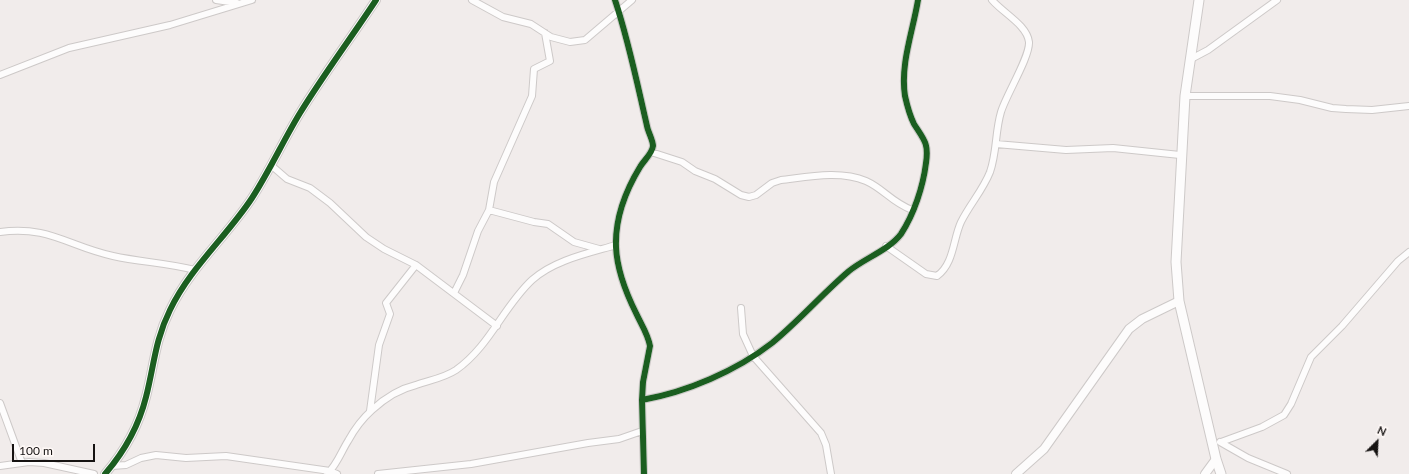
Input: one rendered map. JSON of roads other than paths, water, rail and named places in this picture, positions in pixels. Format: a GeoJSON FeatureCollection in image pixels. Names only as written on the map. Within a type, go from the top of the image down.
{"type":"FeatureCollection","features":[{"type":"Feature","properties":{"kind":"main road"},"geometry":{"type":"LineString","coordinates":[[1199,0],[1184,96],[1176,262],[1179,301],[1216,442],[1216,459],[1221,474]]}},
{"type":"Feature","properties":{"kind":"street"},"geometry":{"type":"LineString","coordinates":[[216,0],[240,4]]}},
{"type":"Feature","properties":{"kind":"street"},"geometry":{"type":"LineString","coordinates":[[0,75],[27,63],[69,48],[170,25],[252,0]]}},
{"type":"Feature","properties":{"kind":"street"},"geometry":{"type":"LineString","coordinates":[[105,474],[112,466],[138,422],[146,399],[157,341],[170,310],[195,270],[232,225],[272,166],[310,97],[376,0]]}},
{"type":"Feature","properties":{"kind":"street"},"geometry":{"type":"LineString","coordinates":[[472,0],[495,13],[531,24],[555,38],[577,42],[585,40],[632,0]]}},
{"type":"Feature","properties":{"kind":"street"},"geometry":{"type":"LineString","coordinates":[[615,0],[634,61],[647,125],[653,144],[651,152],[640,166],[627,194],[619,222],[616,245],[617,258],[622,277],[636,314],[649,340],[650,352],[643,382],[642,400],[644,474]]}},
{"type":"Feature","properties":{"kind":"street"},"geometry":{"type":"LineString","coordinates":[[642,400],[669,395],[691,387],[754,356],[778,338],[859,263],[900,235],[912,210],[922,181],[927,151],[925,138],[915,125],[910,114],[904,84],[906,54],[918,0]]}},
{"type":"Feature","properties":{"kind":"street"},"geometry":{"type":"LineString","coordinates":[[886,246],[926,274],[937,276],[942,273],[951,258],[961,222],[984,186],[990,172],[1001,112],[1029,45],[1025,30],[1005,14],[992,0]]}},
{"type":"Feature","properties":{"kind":"street"},"geometry":{"type":"LineString","coordinates":[[1190,59],[1208,50],[1276,0]]}},
{"type":"Feature","properties":{"kind":"street"},"geometry":{"type":"LineString","coordinates":[[454,293],[464,275],[478,231],[489,210],[494,182],[532,96],[534,69],[550,61],[545,33]]}},
{"type":"Feature","properties":{"kind":"street"},"geometry":{"type":"LineString","coordinates":[[1184,96],[1270,96],[1300,100],[1332,108],[1346,109],[1372,110],[1409,106]]}},
{"type":"Feature","properties":{"kind":"street"},"geometry":{"type":"LineString","coordinates":[[996,144],[1066,150],[1108,148],[1180,155]]}},
{"type":"Feature","properties":{"kind":"street"},"geometry":{"type":"LineString","coordinates":[[651,152],[682,162],[695,171],[715,179],[741,195],[749,197],[756,195],[772,183],[781,180],[844,176],[866,181],[896,203],[912,210]]}},
{"type":"Feature","properties":{"kind":"street"},"geometry":{"type":"LineString","coordinates":[[272,166],[287,179],[310,188],[374,244],[416,265],[497,326]]}},
{"type":"Feature","properties":{"kind":"street"},"geometry":{"type":"LineString","coordinates":[[489,210],[534,222],[548,224],[574,242],[601,249]]}},
{"type":"Feature","properties":{"kind":"street"},"geometry":{"type":"LineString","coordinates":[[0,232],[29,230],[45,233],[108,255],[174,265],[195,270]]}},
{"type":"Feature","properties":{"kind":"street"},"geometry":{"type":"LineString","coordinates":[[328,472],[348,440],[370,411],[383,400],[400,390],[442,378],[472,357],[497,326],[518,295],[533,279],[549,268],[616,245]]}},
{"type":"Feature","properties":{"kind":"street"},"geometry":{"type":"LineString","coordinates":[[1216,442],[1262,427],[1284,415],[1291,404],[1311,357],[1342,326],[1398,261],[1409,252]]}},
{"type":"Feature","properties":{"kind":"street"},"geometry":{"type":"LineString","coordinates":[[370,411],[379,345],[390,314],[386,303],[416,265]]}},
{"type":"Feature","properties":{"kind":"street"},"geometry":{"type":"LineString","coordinates":[[1016,474],[1044,449],[1129,329],[1142,319],[1179,301]]}},
{"type":"Feature","properties":{"kind":"street"},"geometry":{"type":"LineString","coordinates":[[741,308],[743,334],[754,356],[821,433],[826,445],[830,474]]}},
{"type":"Feature","properties":{"kind":"street"},"geometry":{"type":"LineString","coordinates":[[0,403],[22,463]]}},
{"type":"Feature","properties":{"kind":"street"},"geometry":{"type":"LineString","coordinates":[[378,474],[471,464],[588,443],[619,439],[642,431]]}},
{"type":"Feature","properties":{"kind":"street"},"geometry":{"type":"LineString","coordinates":[[1216,442],[1248,458],[1287,474]]}},
{"type":"Feature","properties":{"kind":"street"},"geometry":{"type":"LineString","coordinates":[[112,466],[126,465],[141,458],[156,455],[186,458],[226,456],[337,474]]}},
{"type":"Feature","properties":{"kind":"street"},"geometry":{"type":"LineString","coordinates":[[1205,474],[1216,459]]}},
{"type":"Feature","properties":{"kind":"street"},"geometry":{"type":"LineString","coordinates":[[0,466],[22,463],[44,463],[94,474]]}}]}
